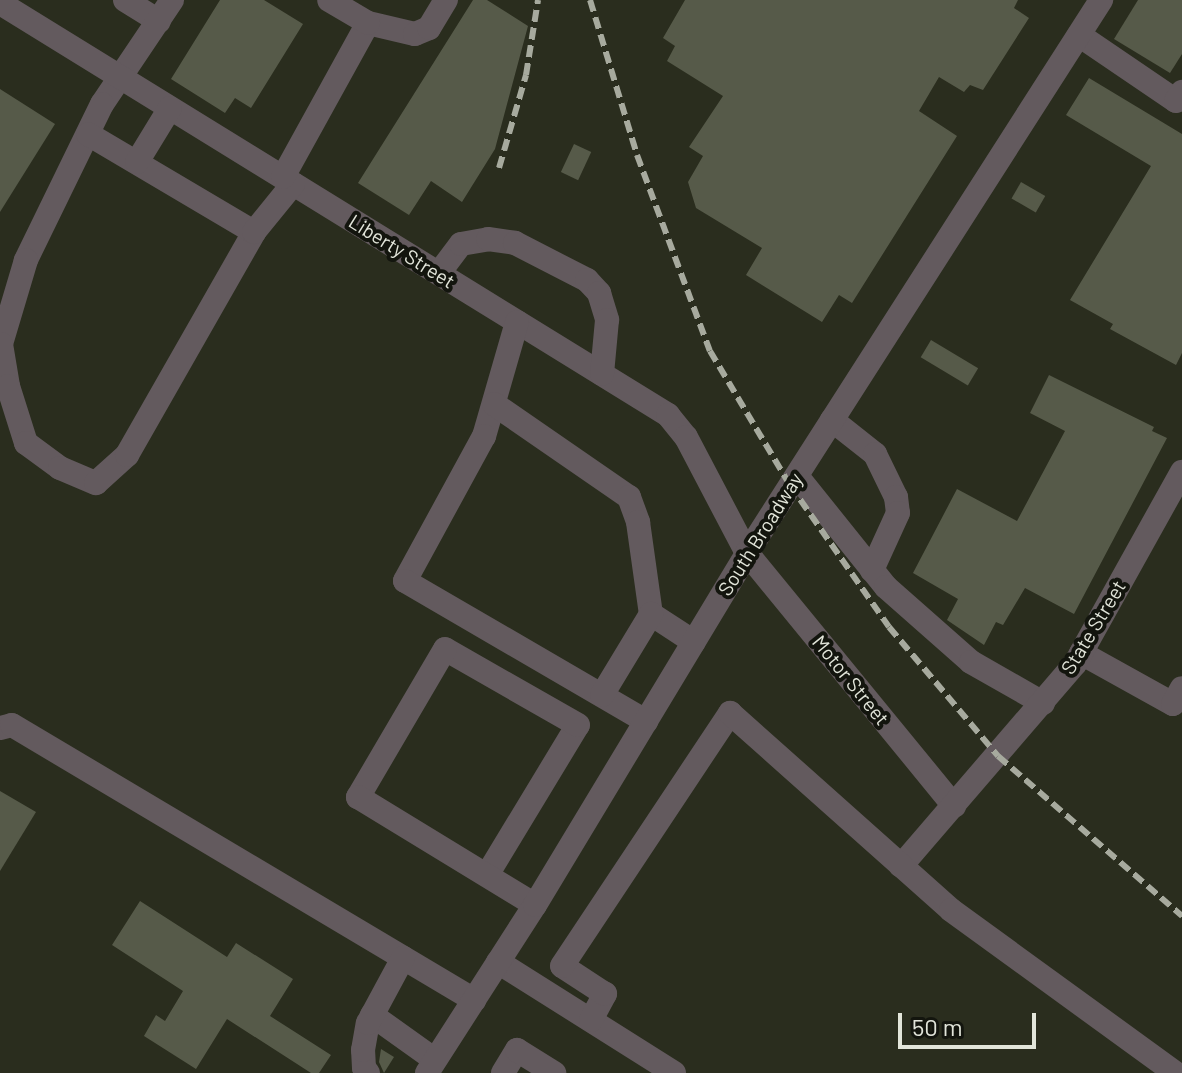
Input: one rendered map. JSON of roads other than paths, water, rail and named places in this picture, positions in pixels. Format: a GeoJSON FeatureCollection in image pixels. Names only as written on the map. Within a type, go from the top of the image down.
{"type":"FeatureCollection","features":[{"type":"Feature","properties":{"kind":"street"},"geometry":{"type":"LineString","coordinates":[[125,0],[159,21]]}},
{"type":"Feature","properties":{"kind":"street"},"geometry":{"type":"LineString","coordinates":[[172,0],[102,104],[26,260],[1,344],[8,386],[26,443],[60,468],[96,483],[127,455],[254,232],[288,181],[368,23]]}},
{"type":"Feature","properties":{"kind":"street"},"geometry":{"type":"LineString","coordinates":[[329,0],[368,23],[415,34],[429,28],[446,0]]}},
{"type":"Feature","properties":{"kind":"street","name":"South Broadway"},"geometry":{"type":"LineString","coordinates":[[431,1066],[535,905],[747,553],[1101,0]]}},
{"type":"Feature","properties":{"kind":"street","name":"Liberty Street"},"geometry":{"type":"LineString","coordinates":[[0,3],[668,415],[686,437],[747,553]]}},
{"type":"Feature","properties":{"kind":"street"},"geometry":{"type":"LineString","coordinates":[[1079,35],[1176,101],[1182,92]]}},
{"type":"Feature","properties":{"kind":"street"},"geometry":{"type":"LineString","coordinates":[[137,162],[170,108]]}},
{"type":"Feature","properties":{"kind":"street"},"geometry":{"type":"LineString","coordinates":[[88,134],[254,232]]}},
{"type":"Feature","properties":{"kind":"street"},"geometry":{"type":"LineString","coordinates":[[439,273],[461,244],[488,239],[515,243],[587,280],[599,293],[607,320],[602,374]]}},
{"type":"Feature","properties":{"kind":"street"},"geometry":{"type":"LineString","coordinates":[[517,322],[484,436],[405,581],[646,721]]}},
{"type":"Feature","properties":{"kind":"street"},"geometry":{"type":"LineString","coordinates":[[494,404],[629,497],[638,522],[651,614],[602,695]]}},
{"type":"Feature","properties":{"kind":"street"},"geometry":{"type":"LineString","coordinates":[[832,420],[875,454],[896,497],[898,513],[872,570]]}},
{"type":"Feature","properties":{"kind":"street","name":"State Street"},"geometry":{"type":"LineString","coordinates":[[901,866],[1043,703],[1081,653],[1182,472]]}},
{"type":"Feature","properties":{"kind":"street"},"geometry":{"type":"LineString","coordinates":[[797,476],[886,587],[971,662],[1043,703]]}},
{"type":"Feature","properties":{"kind":"street","name":"Motor Street"},"geometry":{"type":"LineString","coordinates":[[747,553],[954,806]]}},
{"type":"Feature","properties":{"kind":"street"},"geometry":{"type":"LineString","coordinates":[[651,614],[694,642]]}},
{"type":"Feature","properties":{"kind":"street"},"geometry":{"type":"LineString","coordinates":[[487,875],[578,725],[445,649],[358,797],[535,905]]}},
{"type":"Feature","properties":{"kind":"street"},"geometry":{"type":"LineString","coordinates":[[1081,653],[1179,700]]}},
{"type":"Feature","properties":{"kind":"street"},"geometry":{"type":"LineString","coordinates":[[591,1020],[605,994],[562,966],[730,713],[951,910],[1175,1073]]}},
{"type":"Feature","properties":{"kind":"street"},"geometry":{"type":"LineString","coordinates":[[0,728],[12,725],[474,1000]]}},
{"type":"Feature","properties":{"kind":"street"},"geometry":{"type":"LineString","coordinates":[[368,1073],[364,1068],[363,1050],[372,1015],[403,958]]}},
{"type":"Feature","properties":{"kind":"street"},"geometry":{"type":"LineString","coordinates":[[498,962],[674,1073]]}},
{"type":"Feature","properties":{"kind":"street"},"geometry":{"type":"LineString","coordinates":[[372,1015],[431,1066]]}},
{"type":"Feature","properties":{"kind":"street"},"geometry":{"type":"LineString","coordinates":[[503,1073],[517,1050],[554,1073]]}},
{"type":"Feature","properties":{"kind":"railway"},"geometry":{"type":"LineString","coordinates":[[499,168],[526,75],[538,0]]}},
{"type":"Feature","properties":{"kind":"railway"},"geometry":{"type":"LineString","coordinates":[[590,0],[637,155],[710,351],[790,485],[889,627],[998,756],[1182,916]]}}]}
